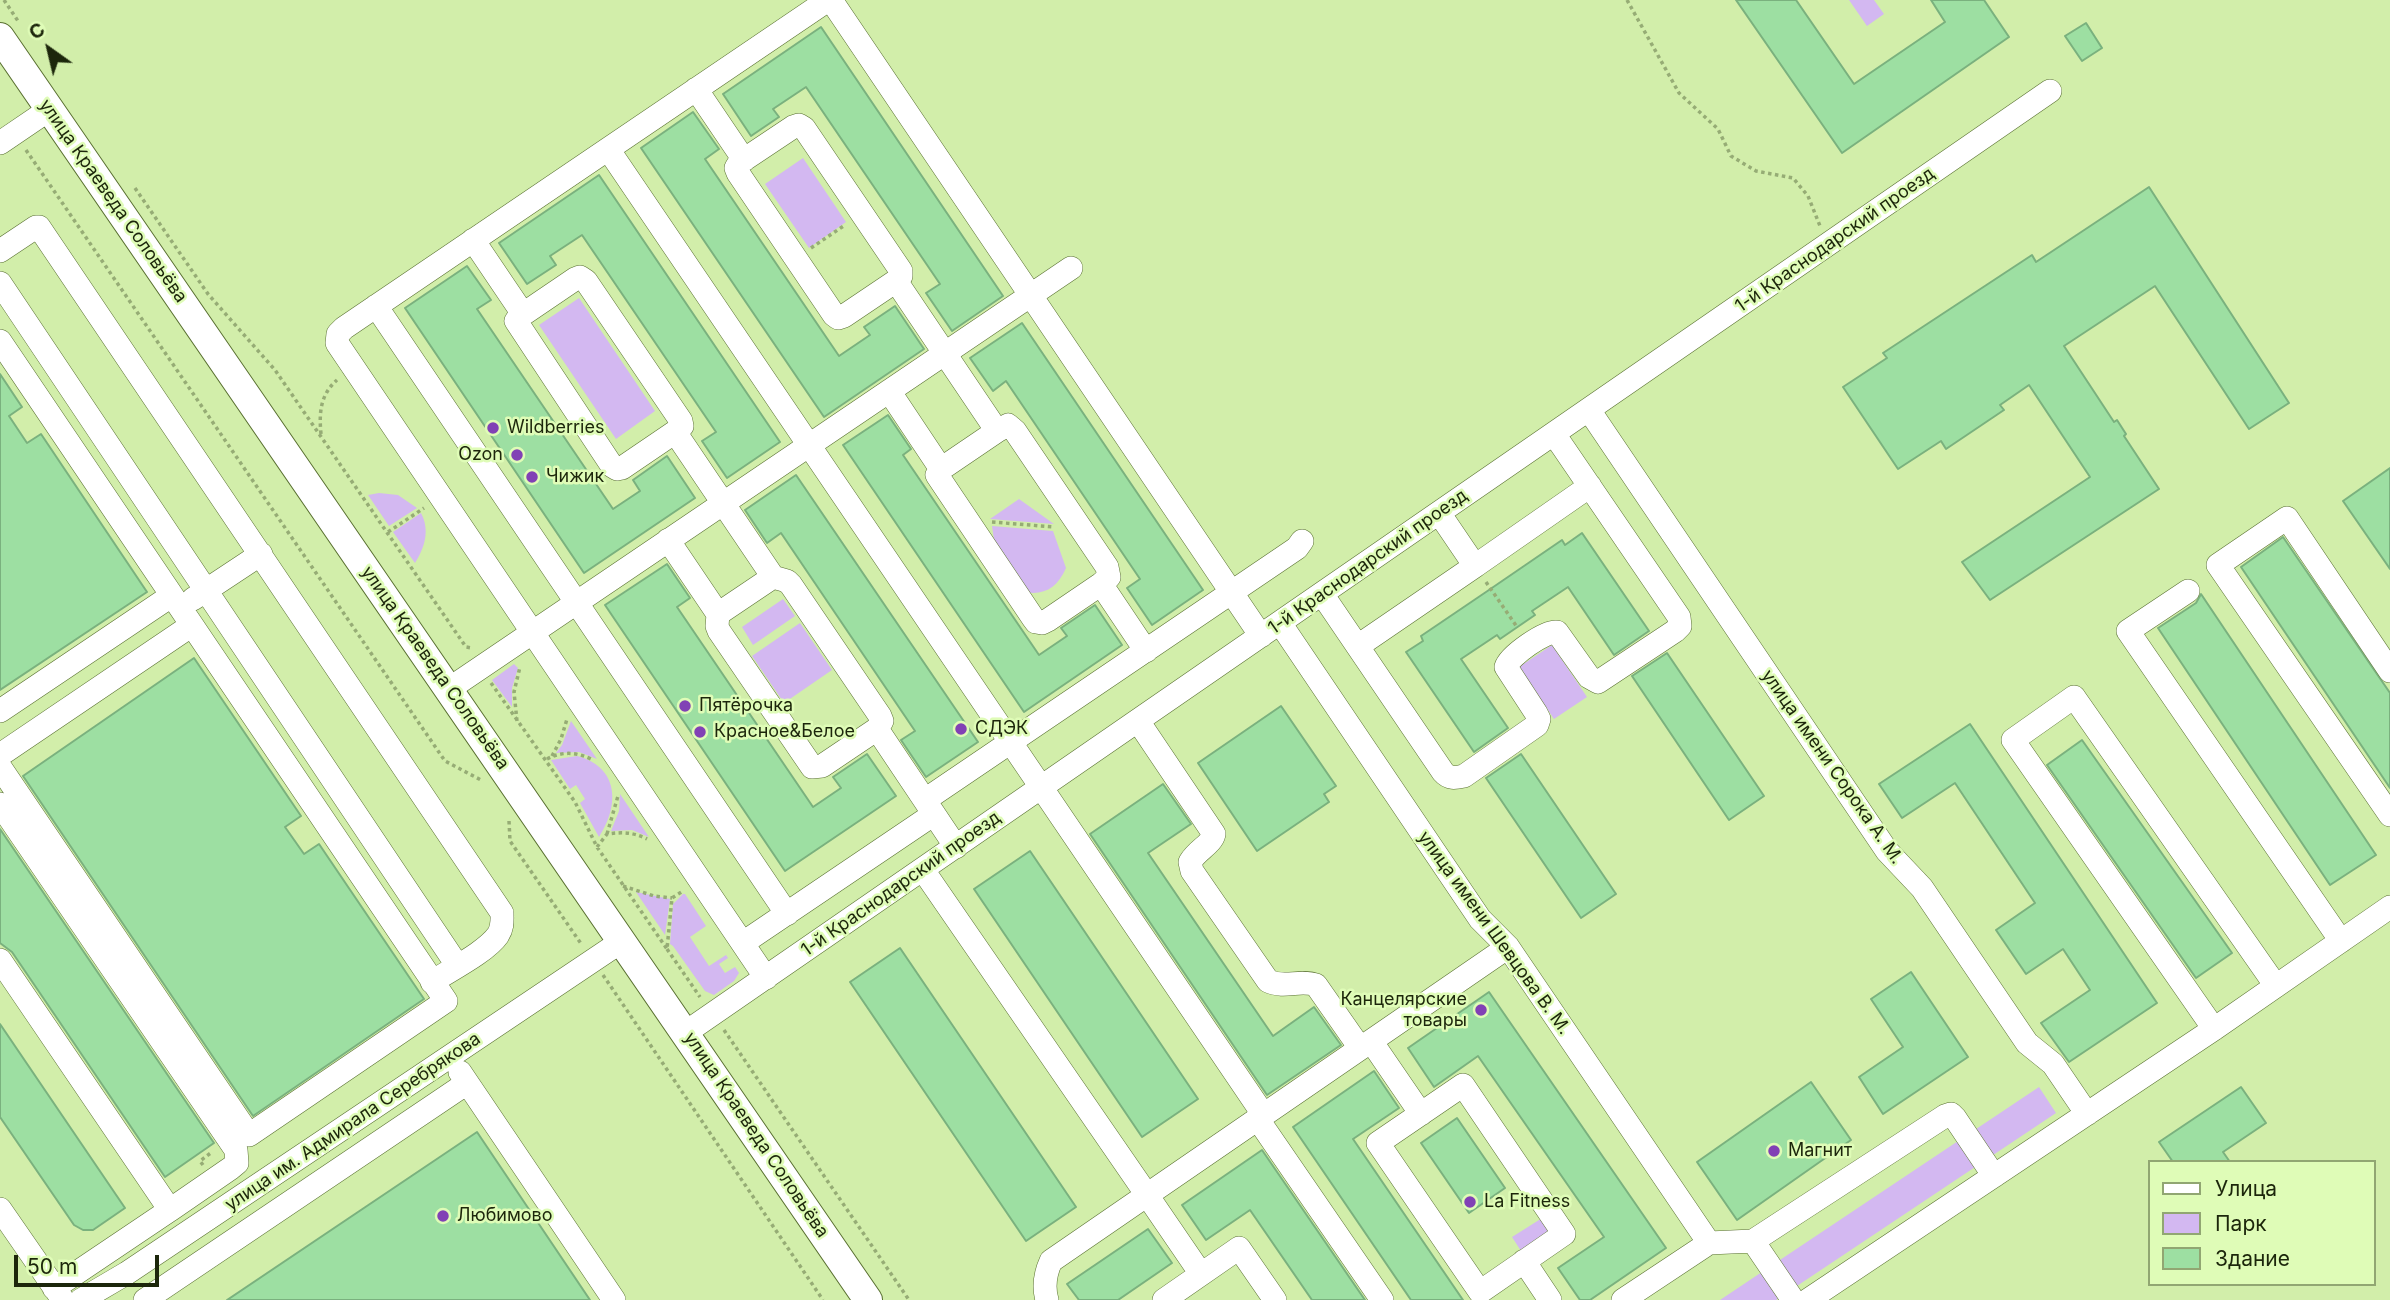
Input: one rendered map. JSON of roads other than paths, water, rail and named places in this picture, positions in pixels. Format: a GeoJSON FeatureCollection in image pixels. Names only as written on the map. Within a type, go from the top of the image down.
{"type":"FeatureCollection","features":[{"type":"Feature","properties":{"kind":"main road","name":"улица Краеведа Соловьёва"},"geometry":{"type":"LineString","coordinates":[[10,30],[50,109],[868,1300]]}},
{"type":"Feature","properties":{"kind":"street"},"geometry":{"type":"LineString","coordinates":[[766,978],[337,343],[338,334],[344,328],[829,0]]}},
{"type":"Feature","properties":{"kind":"street","name":"улица имени Шевцова В. М."},"geometry":{"type":"LineString","coordinates":[[829,0],[1232,593],[1270,630],[1480,919],[1508,947],[1709,1243]]}},
{"type":"Feature","properties":{"kind":"street"},"geometry":{"type":"LineString","coordinates":[[696,89],[744,160]]}},
{"type":"Feature","properties":{"kind":"street","name":"1-й Краснодарский проезд"},"geometry":{"type":"LineString","coordinates":[[685,1033],[2050,91]]}},
{"type":"Feature","properties":{"kind":"street"},"geometry":{"type":"LineString","coordinates":[[0,143],[50,109]]}},
{"type":"Feature","properties":{"kind":"street"},"geometry":{"type":"LineString","coordinates":[[799,125],[901,271],[901,276],[896,281],[838,318],[736,168],[799,125]]}},
{"type":"Feature","properties":{"kind":"street"},"geometry":{"type":"LineString","coordinates":[[608,149],[1041,788],[1382,1300]]}},
{"type":"Feature","properties":{"kind":"street"},"geometry":{"type":"LineString","coordinates":[[0,251],[39,227],[502,912],[503,925],[491,943],[432,982]]}},
{"type":"Feature","properties":{"kind":"street"},"geometry":{"type":"LineString","coordinates":[[473,240],[523,314]]}},
{"type":"Feature","properties":{"kind":"street"},"geometry":{"type":"LineString","coordinates":[[449,689],[1071,268]]}},
{"type":"Feature","properties":{"kind":"street"},"geometry":{"type":"LineString","coordinates":[[580,277],[586,281],[681,421],[682,426],[674,432],[622,468],[612,466],[516,321],[575,279],[580,277]]}},
{"type":"Feature","properties":{"kind":"street"},"geometry":{"type":"LineString","coordinates":[[896,281],[997,431]]}},
{"type":"Feature","properties":{"kind":"street"},"geometry":{"type":"LineString","coordinates":[[0,283],[457,965]]}},
{"type":"Feature","properties":{"kind":"street"},"geometry":{"type":"LineString","coordinates":[[376,306],[787,914]]}},
{"type":"Feature","properties":{"kind":"street"},"geometry":{"type":"LineString","coordinates":[[0,341],[446,1002],[249,1135],[0,767]]}},
{"type":"Feature","properties":{"kind":"street"},"geometry":{"type":"LineString","coordinates":[[889,391],[942,469]]}},
{"type":"Feature","properties":{"kind":"street","name":"улица имени Сорока А. М."},"geometry":{"type":"LineString","coordinates":[[1589,410],[1887,851],[1922,888],[2026,1043],[2053,1064],[2087,1114]]}},
{"type":"Feature","properties":{"kind":"street"},"geometry":{"type":"LineString","coordinates":[[1007,425],[1015,431],[1110,572],[1101,584],[1042,623],[1036,622],[939,479],[938,472],[997,431],[1007,425]]}},
{"type":"Feature","properties":{"kind":"street"},"geometry":{"type":"LineString","coordinates":[[668,540],[718,614],[719,631],[812,767],[822,766],[877,729],[882,721],[880,716],[798,595],[787,581],[773,577],[674,432]]}},
{"type":"Feature","properties":{"kind":"street"},"geometry":{"type":"LineString","coordinates":[[1322,594],[1443,772],[1447,777],[1464,776],[1537,725],[1539,719],[1536,713],[1506,667],[1510,658],[1548,633],[1557,632],[1589,677],[1598,682],[1680,626],[1679,617],[1554,433]]}},
{"type":"Feature","properties":{"kind":"street"},"geometry":{"type":"LineString","coordinates":[[1358,646],[1590,486]]}},
{"type":"Feature","properties":{"kind":"street"},"geometry":{"type":"LineString","coordinates":[[1439,513],[1475,566]]}},
{"type":"Feature","properties":{"kind":"street"},"geometry":{"type":"LineString","coordinates":[[2390,671],[2287,518],[2218,565],[2390,815]]}},
{"type":"Feature","properties":{"kind":"street"},"geometry":{"type":"LineString","coordinates":[[743,943],[787,914],[930,807],[1010,743],[1232,593],[1297,548],[1302,541]]}},
{"type":"Feature","properties":{"kind":"street"},"geometry":{"type":"LineString","coordinates":[[0,755],[206,590],[261,554]]}},
{"type":"Feature","properties":{"kind":"street"},"geometry":{"type":"LineString","coordinates":[[718,614],[773,577]]}},
{"type":"Feature","properties":{"kind":"street"},"geometry":{"type":"LineString","coordinates":[[1101,584],[1146,651]]}},
{"type":"Feature","properties":{"kind":"street"},"geometry":{"type":"LineString","coordinates":[[2188,591],[2128,631],[2341,941]]}},
{"type":"Feature","properties":{"kind":"street"},"geometry":{"type":"LineString","coordinates":[[0,711],[181,610]]}},
{"type":"Feature","properties":{"kind":"street"},"geometry":{"type":"LineString","coordinates":[[2214,1028],[2013,740],[2074,697],[2276,986]]}},
{"type":"Feature","properties":{"kind":"street"},"geometry":{"type":"LineString","coordinates":[[1138,721],[1214,834],[1210,842],[1195,853],[1190,862],[1192,872],[1268,981],[1278,986],[1306,982],[1316,985],[1421,1114]]}},
{"type":"Feature","properties":{"kind":"street"},"geometry":{"type":"LineString","coordinates":[[877,729],[956,847]]}},
{"type":"Feature","properties":{"kind":"street"},"geometry":{"type":"LineString","coordinates":[[0,804],[236,1150],[237,1163],[58,1294],[0,1209]]}},
{"type":"Feature","properties":{"kind":"street"},"geometry":{"type":"LineString","coordinates":[[923,870],[1201,1274]]}},
{"type":"Feature","properties":{"kind":"street"},"geometry":{"type":"LineString","coordinates":[[1808,1300],[2390,907]]}},
{"type":"Feature","properties":{"kind":"street","name":"улица им. Адмирала Серебрякова"},"geometry":{"type":"LineString","coordinates":[[81,1300],[450,1058],[622,941]]}},
{"type":"Feature","properties":{"kind":"street"},"geometry":{"type":"LineString","coordinates":[[1047,1300],[1044,1291],[1051,1261],[1508,947]]}},
{"type":"Feature","properties":{"kind":"street"},"geometry":{"type":"LineString","coordinates":[[0,960],[170,1210]]}},
{"type":"Feature","properties":{"kind":"street"},"geometry":{"type":"LineString","coordinates":[[450,1058],[614,1300]]}},
{"type":"Feature","properties":{"kind":"street"},"geometry":{"type":"LineString","coordinates":[[145,1300],[467,1083]]}},
{"type":"Feature","properties":{"kind":"street"},"geometry":{"type":"LineString","coordinates":[[1463,1085],[1564,1234],[1524,1261],[1480,1292],[1378,1143],[1463,1085]]}},
{"type":"Feature","properties":{"kind":"street"},"geometry":{"type":"LineString","coordinates":[[1623,1300],[1709,1243],[1753,1241],[1945,1116],[1951,1114],[1955,1118],[1994,1176]]}},
{"type":"Feature","properties":{"kind":"street"},"geometry":{"type":"LineString","coordinates":[[1753,1241],[1793,1300]]}},
{"type":"Feature","properties":{"kind":"street"},"geometry":{"type":"LineString","coordinates":[[1164,1300],[1239,1248],[1275,1300]]}},
{"type":"Feature","properties":{"kind":"street"},"geometry":{"type":"LineString","coordinates":[[1524,1261],[1550,1300]]}},
{"type":"Feature","properties":{"kind":"place","name":"Wildberries"},"geometry":{"type":"Point","coordinates":[493,428]}},
{"type":"Feature","properties":{"kind":"place","name":"Ozon"},"geometry":{"type":"Point","coordinates":[517,455]}},
{"type":"Feature","properties":{"kind":"place","name":"Чижик"},"geometry":{"type":"Point","coordinates":[532,477]}},
{"type":"Feature","properties":{"kind":"place","name":"Пятёрочка"},"geometry":{"type":"Point","coordinates":[685,706]}},
{"type":"Feature","properties":{"kind":"place","name":"СДЭК"},"geometry":{"type":"Point","coordinates":[961,729]}},
{"type":"Feature","properties":{"kind":"place","name":"Красное&Белое"},"geometry":{"type":"Point","coordinates":[700,732]}},
{"type":"Feature","properties":{"kind":"place","name":"Канцелярские товары"},"geometry":{"type":"Point","coordinates":[1481,1010]}},
{"type":"Feature","properties":{"kind":"place","name":"Магнит"},"geometry":{"type":"Point","coordinates":[1774,1151]}},
{"type":"Feature","properties":{"kind":"place","name":"La Fitness"},"geometry":{"type":"Point","coordinates":[1470,1202]}},
{"type":"Feature","properties":{"kind":"place","name":"Любимово"},"geometry":{"type":"Point","coordinates":[443,1216]}}]}
